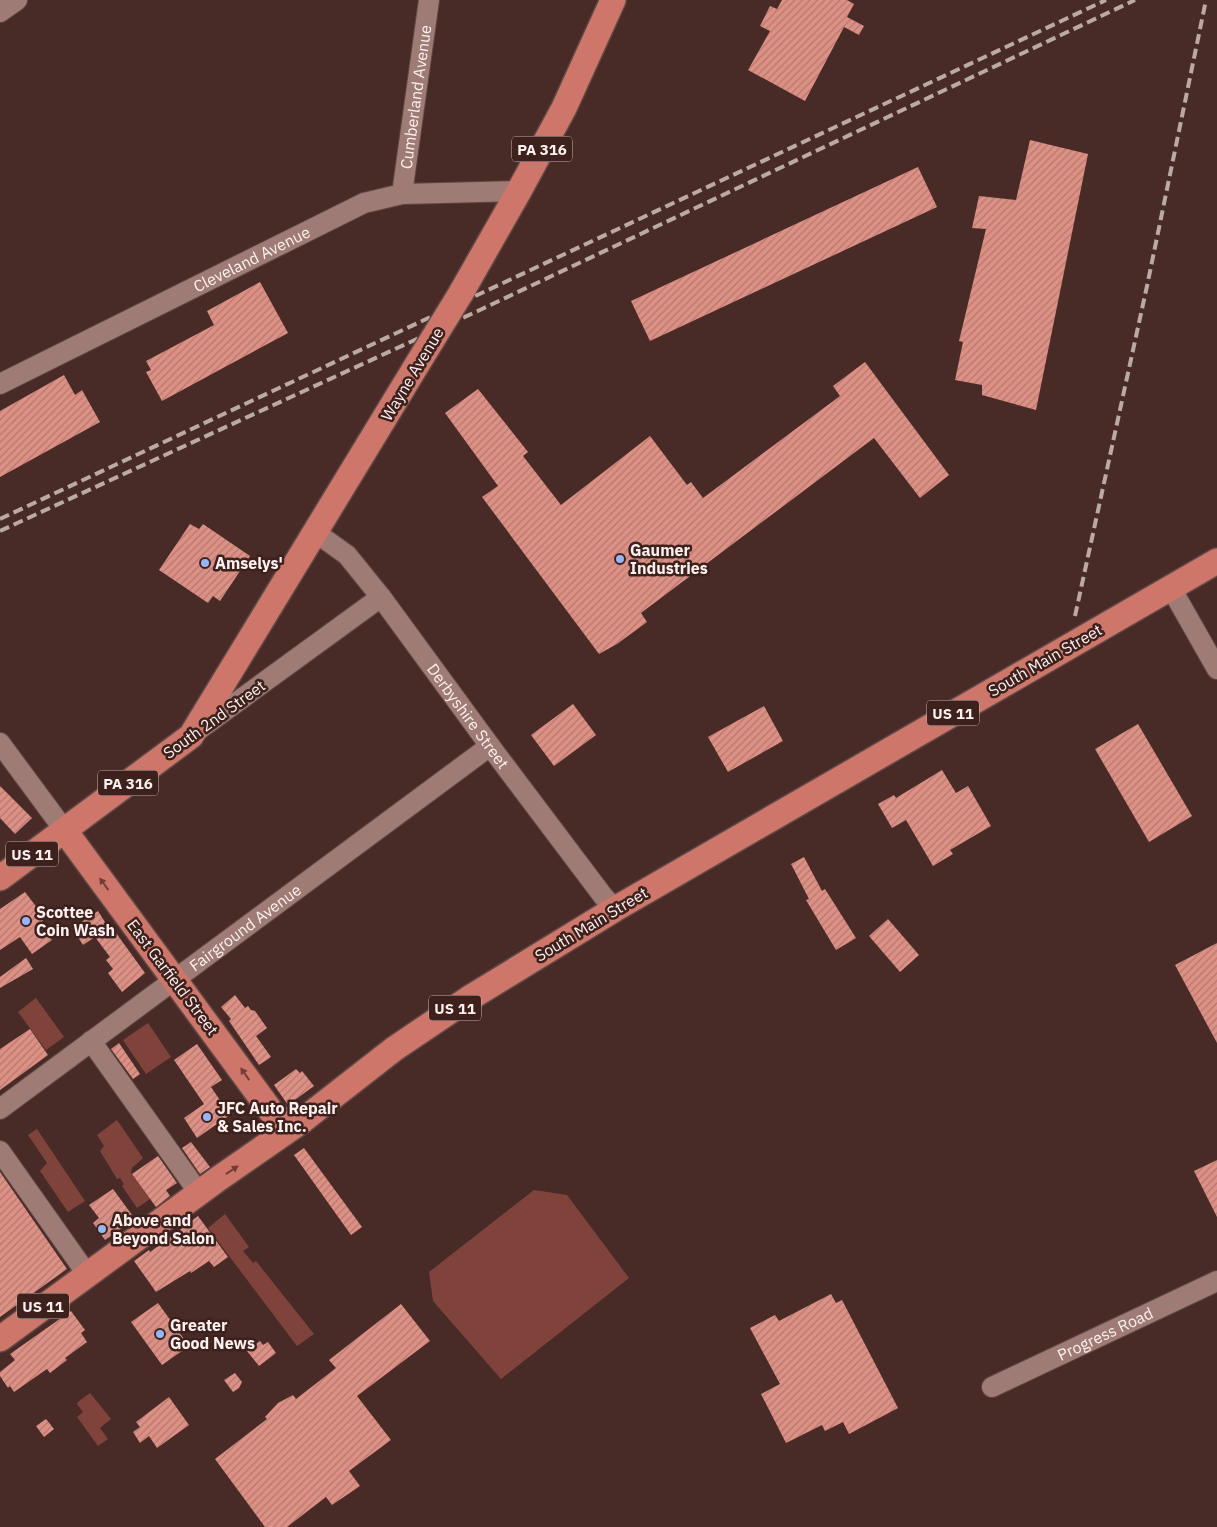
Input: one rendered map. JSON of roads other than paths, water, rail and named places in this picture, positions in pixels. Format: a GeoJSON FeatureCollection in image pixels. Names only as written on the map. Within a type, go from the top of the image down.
{"type":"FeatureCollection","features":[{"type":"Feature","properties":{"kind":"main road","name":"Wayne Avenue"},"geometry":{"type":"LineString","coordinates":[[191,736],[461,293],[564,108],[613,0]]}},
{"type":"Feature","properties":{"kind":"main road","name":"South Main Street"},"geometry":{"type":"LineString","coordinates":[[0,1339],[199,1193],[303,1120],[394,1049],[435,1021],[615,909],[1217,561]]}},
{"type":"Feature","properties":{"kind":"main road","name":"South 2nd Street"},"geometry":{"type":"LineString","coordinates":[[0,878],[191,736]]}},
{"type":"Feature","properties":{"kind":"main road","name":"East Garfield Street"},"geometry":{"type":"LineString","coordinates":[[65,831],[273,1114]]}},
{"type":"Feature","properties":{"kind":"main road"},"geometry":{"type":"LineString","coordinates":[[273,1114],[286,1120],[303,1120]]}},
{"type":"Feature","properties":{"kind":"main road"},"geometry":{"type":"LineString","coordinates":[[273,1114],[276,1129],[273,1141]]}},
{"type":"Feature","properties":{"kind":"street"},"geometry":{"type":"LineString","coordinates":[[0,12],[17,0]]}},
{"type":"Feature","properties":{"kind":"street","name":"Cumberland Avenue"},"geometry":{"type":"LineString","coordinates":[[402,194],[429,0]]}},
{"type":"Feature","properties":{"kind":"street","name":"Cleveland Avenue"},"geometry":{"type":"LineString","coordinates":[[0,384],[364,203],[402,194],[519,191]]}},
{"type":"Feature","properties":{"kind":"street","name":"Derbyshire Street"},"geometry":{"type":"LineString","coordinates":[[315,532],[347,555],[381,597],[490,746],[615,909]]}},
{"type":"Feature","properties":{"kind":"street"},"geometry":{"type":"LineString","coordinates":[[1171,588],[1217,669]]}},
{"type":"Feature","properties":{"kind":"street","name":"South 2nd Street"},"geometry":{"type":"LineString","coordinates":[[191,736],[381,597]]}},
{"type":"Feature","properties":{"kind":"street","name":"East Garfield Street"},"geometry":{"type":"LineString","coordinates":[[0,743],[65,831]]}},
{"type":"Feature","properties":{"kind":"street","name":"Fairground Avenue"},"geometry":{"type":"LineString","coordinates":[[0,1109],[490,746]]}},
{"type":"Feature","properties":{"kind":"street"},"geometry":{"type":"LineString","coordinates":[[91,1041],[199,1193]]}},
{"type":"Feature","properties":{"kind":"street"},"geometry":{"type":"LineString","coordinates":[[0,1151],[87,1274]]}},
{"type":"Feature","properties":{"kind":"street","name":"Progress Road"},"geometry":{"type":"LineString","coordinates":[[992,1387],[1217,1282]]}},
{"type":"Feature","properties":{"kind":"railway"},"geometry":{"type":"LineString","coordinates":[[0,519],[1106,0]]}},
{"type":"Feature","properties":{"kind":"railway"},"geometry":{"type":"LineString","coordinates":[[0,531],[482,309],[1135,0]]}},
{"type":"Feature","properties":{"kind":"railway"},"geometry":{"type":"LineString","coordinates":[[1075,616],[1147,286],[1206,0]]}},
{"type":"Feature","properties":{"kind":"place","name":"Gaumer Industries"},"geometry":{"type":"Point","coordinates":[620,559]}},
{"type":"Feature","properties":{"kind":"place","name":"Amselys'"},"geometry":{"type":"Point","coordinates":[205,563]}},
{"type":"Feature","properties":{"kind":"place","name":"Scottee Coin Wash"},"geometry":{"type":"Point","coordinates":[26,921]}},
{"type":"Feature","properties":{"kind":"place","name":"JFC Auto Repair & Sales Inc."},"geometry":{"type":"Point","coordinates":[207,1117]}},
{"type":"Feature","properties":{"kind":"place","name":"Above and Beyond Salon"},"geometry":{"type":"Point","coordinates":[102,1229]}},
{"type":"Feature","properties":{"kind":"place","name":"Greater Good News"},"geometry":{"type":"Point","coordinates":[160,1334]}}]}
